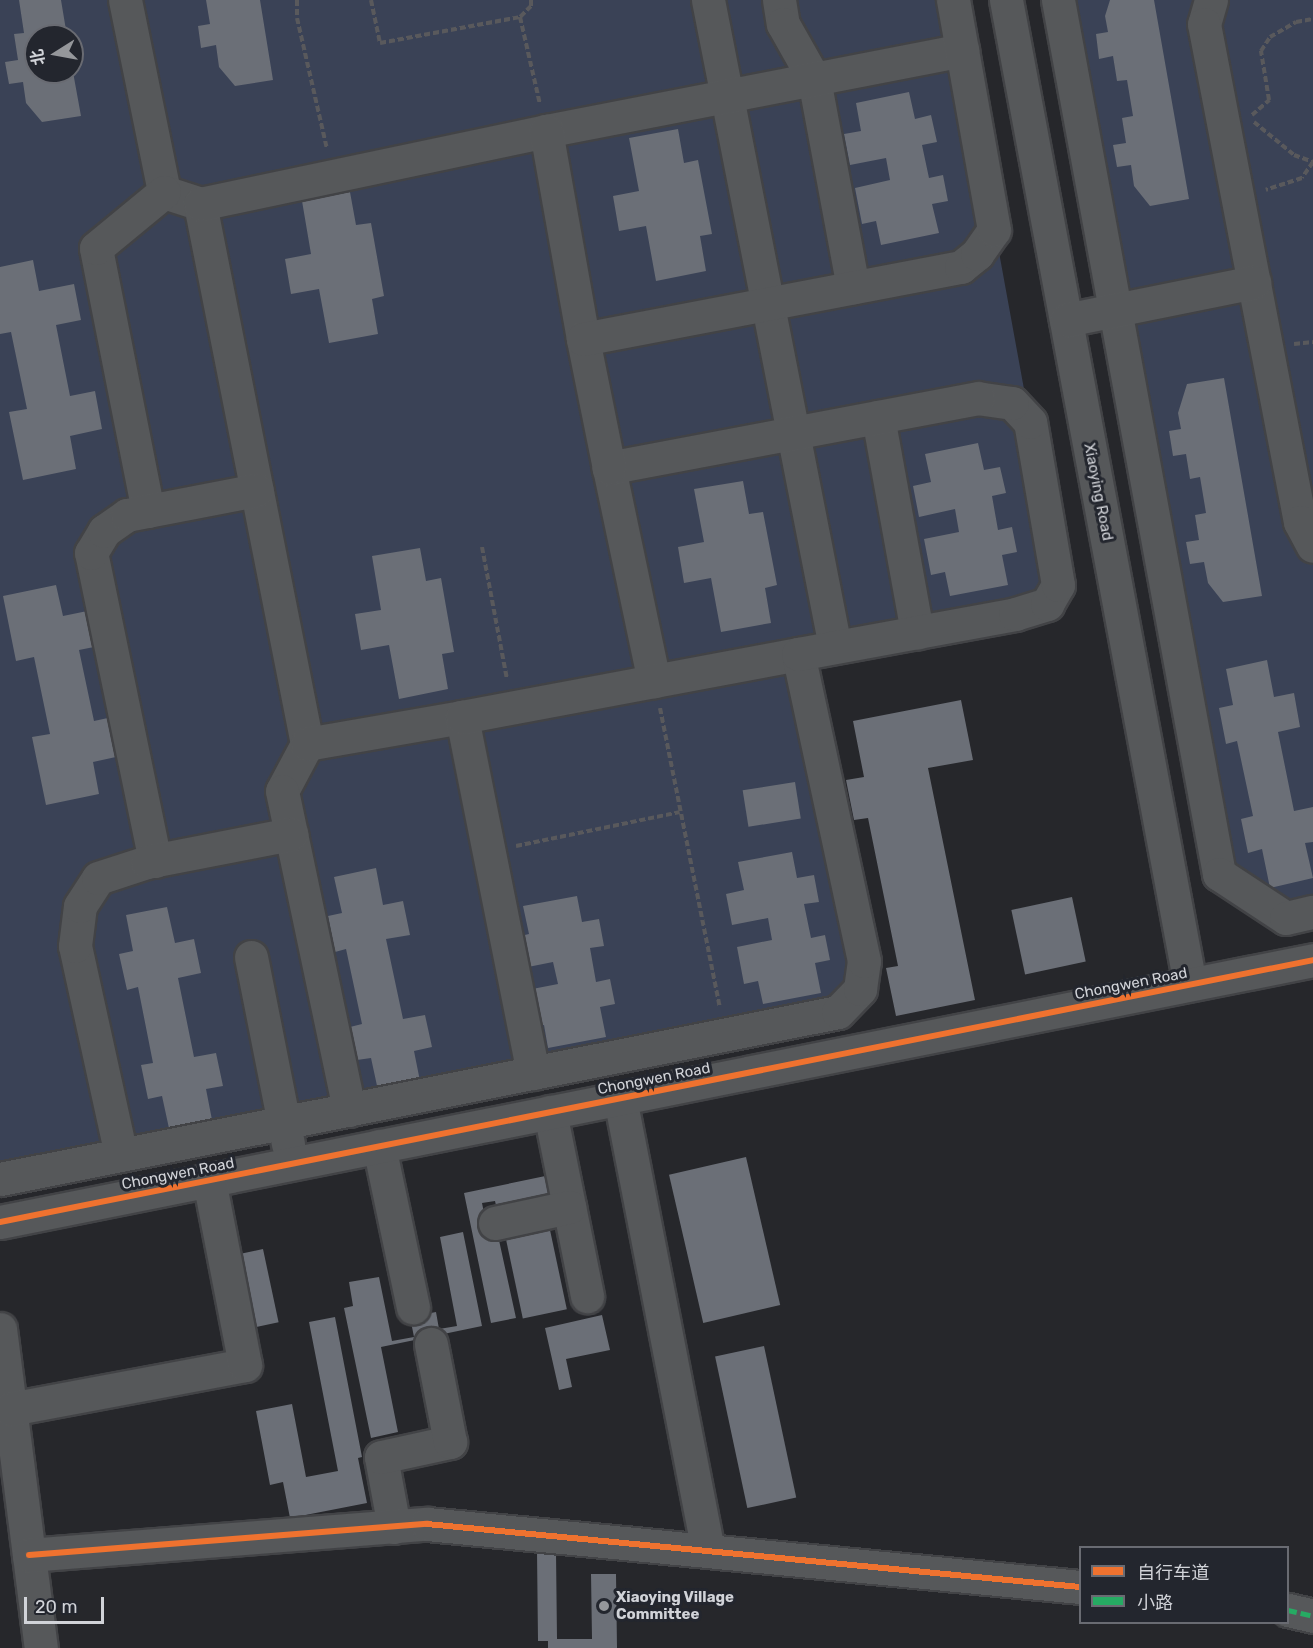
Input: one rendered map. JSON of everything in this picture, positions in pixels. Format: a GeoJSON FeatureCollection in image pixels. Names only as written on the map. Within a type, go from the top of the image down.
{"type":"FeatureCollection","features":[{"type":"Feature","properties":{"kind":"street"},"geometry":{"type":"LineString","coordinates":[[125,0],[164,192]]}},
{"type":"Feature","properties":{"kind":"street"},"geometry":{"type":"LineString","coordinates":[[708,0],[836,647]]}},
{"type":"Feature","properties":{"kind":"street"},"geometry":{"type":"LineString","coordinates":[[779,0],[783,24],[814,79],[853,287]]}},
{"type":"Feature","properties":{"kind":"street"},"geometry":{"type":"LineString","coordinates":[[583,339],[961,267],[977,254],[994,230],[953,0]]}},
{"type":"Feature","properties":{"kind":"street","name":"Xiaoying Road"},"geometry":{"type":"LineString","coordinates":[[1006,0],[1190,984]]}},
{"type":"Feature","properties":{"kind":"street"},"geometry":{"type":"LineString","coordinates":[[1058,0],[1219,874],[1286,918],[1313,912]]}},
{"type":"Feature","properties":{"kind":"street"},"geometry":{"type":"LineString","coordinates":[[1211,0],[1204,24],[1300,522],[1313,546]]}},
{"type":"Feature","properties":{"kind":"street"},"geometry":{"type":"LineString","coordinates":[[164,192],[200,204],[546,131],[962,50]]}},
{"type":"Feature","properties":{"kind":"street"},"geometry":{"type":"LineString","coordinates":[[546,131],[583,339],[654,681]]}},
{"type":"Feature","properties":{"kind":"street"},"geometry":{"type":"LineString","coordinates":[[148,511],[96,248],[164,192]]}},
{"type":"Feature","properties":{"kind":"street"},"geometry":{"type":"LineString","coordinates":[[200,204],[307,744],[282,791],[349,1110]]}},
{"type":"Feature","properties":{"kind":"street"},"geometry":{"type":"LineString","coordinates":[[1066,320],[1254,282]]}},
{"type":"Feature","properties":{"kind":"street"},"geometry":{"type":"LineString","coordinates":[[307,744],[917,632],[1047,604],[1058,585],[1030,422],[1012,402],[978,398],[609,468]]}},
{"type":"Feature","properties":{"kind":"street"},"geometry":{"type":"LineString","coordinates":[[878,417],[917,632]]}},
{"type":"Feature","properties":{"kind":"street"},"geometry":{"type":"LineString","coordinates":[[155,861],[91,553],[104,531],[127,515],[257,490]]}},
{"type":"Feature","properties":{"kind":"street"},"geometry":{"type":"LineString","coordinates":[[0,1179],[838,1012],[860,988],[864,962],[798,654]]}},
{"type":"Feature","properties":{"kind":"street"},"geometry":{"type":"LineString","coordinates":[[462,717],[533,1073]]}},
{"type":"Feature","properties":{"kind":"street"},"geometry":{"type":"LineString","coordinates":[[121,1155],[75,946],[80,906],[98,878],[155,861],[291,834]]}},
{"type":"Feature","properties":{"kind":"street"},"geometry":{"type":"LineString","coordinates":[[251,957],[292,1163]]}},
{"type":"Feature","properties":{"kind":"street","name":"Chongwen Road"},"geometry":{"type":"LineString","coordinates":[[0,1222],[1313,960]]}},
{"type":"Feature","properties":{"kind":"street"},"geometry":{"type":"LineString","coordinates":[[620,1098],[708,1551]]}},
{"type":"Feature","properties":{"kind":"street"},"geometry":{"type":"LineString","coordinates":[[550,1112],[586,1296]]}},
{"type":"Feature","properties":{"kind":"street"},"geometry":{"type":"LineString","coordinates":[[380,1146],[413,1307]]}},
{"type":"Feature","properties":{"kind":"street"},"geometry":{"type":"LineString","coordinates":[[10,1409],[245,1365],[209,1180]]}},
{"type":"Feature","properties":{"kind":"street"},"geometry":{"type":"LineString","coordinates":[[495,1223],[569,1207]]}},
{"type":"Feature","properties":{"kind":"street"},"geometry":{"type":"LineString","coordinates":[[0,1329],[41,1648]]}},
{"type":"Feature","properties":{"kind":"street"},"geometry":{"type":"LineString","coordinates":[[394,1527],[381,1457],[450,1442],[431,1344]]}},
{"type":"Feature","properties":{"kind":"street"},"geometry":{"type":"LineString","coordinates":[[29,1555],[427,1524],[1079,1587]]}},
{"type":"Feature","properties":{"kind":"street"},"geometry":{"type":"LineString","coordinates":[[1289,1610],[1313,1616]]}},
{"type":"Feature","properties":{"kind":"path"},"geometry":{"type":"LineString","coordinates":[[297,0],[297,18],[333,176]]}},
{"type":"Feature","properties":{"kind":"path"},"geometry":{"type":"LineString","coordinates":[[371,0],[380,43],[520,17],[531,6],[531,0]]}},
{"type":"Feature","properties":{"kind":"path"},"geometry":{"type":"LineString","coordinates":[[520,17],[546,131]]}},
{"type":"Feature","properties":{"kind":"path"},"geometry":{"type":"LineString","coordinates":[[1249,117],[1269,100],[1261,51],[1270,37],[1296,22],[1313,19]]}},
{"type":"Feature","properties":{"kind":"path"},"geometry":{"type":"LineString","coordinates":[[1217,90],[1294,155],[1313,162],[1302,178],[1284,187],[1237,196]]}},
{"type":"Feature","properties":{"kind":"path"},"geometry":{"type":"LineString","coordinates":[[482,547],[513,708]]}},
{"type":"Feature","properties":{"kind":"path"},"geometry":{"type":"LineString","coordinates":[[654,681],[725,1034]]}},
{"type":"Feature","properties":{"kind":"path"},"geometry":{"type":"LineString","coordinates":[[489,852],[680,812]]}},
{"type":"Feature","properties":{"kind":"shaded area"},"geometry":{"type":"Polygon","coordinates":[[[0,0],[953,0],[1030,422],[1047,604],[805,653],[864,961],[838,1012],[0,1179],[0,0]]]}},
{"type":"Feature","properties":{"kind":"shaded area"},"geometry":{"type":"Polygon","coordinates":[[[1058,0],[1313,0],[1313,912],[1219,874],[1058,0]]]}},
{"type":"Feature","properties":{"kind":"building"},"geometry":{"type":"Polygon","coordinates":[[[19,0],[61,0],[65,24],[24,24],[24,33],[19,0]]]}},
{"type":"Feature","properties":{"kind":"building"},"geometry":{"type":"Polygon","coordinates":[[[206,0],[260,0],[273,80],[235,86],[219,67],[216,45],[201,48],[198,26],[210,24],[206,0]]]}},
{"type":"Feature","properties":{"kind":"building"},"geometry":{"type":"Polygon","coordinates":[[[1110,0],[1154,0],[1189,199],[1150,206],[1134,186],[1131,165],[1117,167],[1113,145],[1126,143],[1122,118],[1133,116],[1127,80],[1117,81],[1113,56],[1099,59],[1096,34],[1108,32],[1105,16],[1110,0]]]}},
{"type":"Feature","properties":{"kind":"building"},"geometry":{"type":"Polygon","coordinates":[[[24,33],[24,84],[75,84],[81,116],[42,122],[26,103],[23,82],[9,84],[5,62],[18,60],[14,34],[24,33]]]}},
{"type":"Feature","properties":{"kind":"building"},"geometry":{"type":"Polygon","coordinates":[[[909,92],[915,119],[931,115],[937,142],[922,145],[929,178],[943,175],[948,201],[932,204],[939,233],[881,245],[876,221],[862,224],[855,188],[890,180],[886,158],[850,165],[844,134],[861,131],[856,103],[909,92]]]}},
{"type":"Feature","properties":{"kind":"building"},"geometry":{"type":"Polygon","coordinates":[[[678,129],[684,163],[698,160],[712,234],[700,236],[706,271],[656,281],[646,226],[619,231],[613,196],[639,191],[629,138],[678,129]]]}},
{"type":"Feature","properties":{"kind":"building"},"geometry":{"type":"Polygon","coordinates":[[[350,192],[356,225],[371,223],[384,296],[372,299],[378,334],[329,343],[319,289],[291,294],[285,259],[311,254],[302,201],[350,192]]]}},
{"type":"Feature","properties":{"kind":"building"},"geometry":{"type":"Polygon","coordinates":[[[33,260],[39,291],[74,284],[81,320],[56,325],[70,396],[95,391],[102,429],[70,436],[76,469],[23,480],[9,412],[27,409],[11,332],[0,334],[0,267],[33,260]]]}},
{"type":"Feature","properties":{"kind":"building"},"geometry":{"type":"Polygon","coordinates":[[[1224,378],[1262,596],[1223,602],[1208,583],[1204,562],[1190,564],[1186,542],[1199,540],[1195,515],[1206,513],[1200,477],[1190,479],[1186,454],[1173,456],[1169,431],[1181,429],[1178,413],[1187,384],[1224,378]]]}},
{"type":"Feature","properties":{"kind":"building"},"geometry":{"type":"Polygon","coordinates":[[[978,443],[984,470],[1000,467],[1006,493],[992,496],[998,530],[1012,527],[1017,552],[1002,555],[1008,585],[950,596],[945,572],[931,575],[924,539],[959,532],[955,509],[919,517],[913,486],[931,482],[925,454],[978,443]]]}},
{"type":"Feature","properties":{"kind":"building"},"geometry":{"type":"Polygon","coordinates":[[[743,481],[749,514],[763,512],[777,585],[765,588],[771,623],[721,632],[711,578],[684,583],[678,547],[704,542],[694,489],[743,481]]]}},
{"type":"Feature","properties":{"kind":"building"},"geometry":{"type":"Polygon","coordinates":[[[420,548],[426,581],[441,578],[454,652],[442,654],[448,689],[399,699],[389,645],[361,650],[355,614],[381,610],[372,556],[420,548]]]}},
{"type":"Feature","properties":{"kind":"building"},"geometry":{"type":"Polygon","coordinates":[[[56,585],[63,616],[97,609],[104,645],[79,650],[94,721],[117,716],[125,755],[93,762],[99,794],[46,805],[32,737],[50,734],[34,657],[16,661],[3,596],[56,585]]]}},
{"type":"Feature","properties":{"kind":"building"},"geometry":{"type":"Polygon","coordinates":[[[1267,660],[1274,697],[1294,693],[1300,727],[1278,732],[1294,811],[1313,807],[1313,842],[1305,843],[1313,878],[1270,888],[1262,849],[1248,853],[1241,819],[1253,816],[1237,741],[1226,744],[1219,708],[1233,705],[1226,669],[1267,660]]]}},
{"type":"Feature","properties":{"kind":"building"},"geometry":{"type":"Polygon","coordinates":[[[961,700],[973,760],[928,768],[975,1000],[896,1016],[886,968],[898,966],[868,818],[854,820],[846,780],[864,777],[853,721],[961,700]]]}},
{"type":"Feature","properties":{"kind":"building"},"geometry":{"type":"Polygon","coordinates":[[[795,782],[801,819],[748,827],[743,790],[795,782]]]}},
{"type":"Feature","properties":{"kind":"building"},"geometry":{"type":"Polygon","coordinates":[[[792,852],[797,878],[814,875],[819,902],[804,904],[811,938],[825,935],[830,960],[815,963],[821,993],[763,1004],[758,981],[744,984],[737,947],[772,940],[768,918],[732,925],[726,894],[744,890],[738,862],[792,852]]]}},
{"type":"Feature","properties":{"kind":"building"},"geometry":{"type":"Polygon","coordinates":[[[376,868],[383,905],[403,901],[410,935],[386,939],[403,1019],[425,1015],[432,1047],[414,1051],[421,1086],[379,1095],[371,1058],[357,1060],[350,1027],[362,1024],[346,949],[335,952],[328,916],[342,913],[334,877],[376,868]]]}},
{"type":"Feature","properties":{"kind":"building"},"geometry":{"type":"Polygon","coordinates":[[[577,896],[582,922],[599,919],[604,946],[590,948],[596,982],[610,979],[615,1004],[600,1007],[606,1037],[548,1048],[544,1025],[529,1028],[522,991],[558,984],[553,962],[518,969],[512,938],[529,934],[523,906],[577,896]]]}},
{"type":"Feature","properties":{"kind":"building"},"geometry":{"type":"Polygon","coordinates":[[[1072,897],[1086,962],[1025,974],[1011,910],[1072,897]]]}},
{"type":"Feature","properties":{"kind":"building"},"geometry":{"type":"Polygon","coordinates":[[[167,907],[175,943],[194,939],[201,973],[178,978],[194,1057],[216,1053],[223,1086],[206,1089],[213,1125],[170,1133],[162,1096],[148,1099],[141,1065],[153,1063],[138,987],[127,990],[119,954],[133,951],[126,915],[167,907]]]}},
{"type":"Feature","properties":{"kind":"building"},"geometry":{"type":"Polygon","coordinates":[[[746,1157],[780,1305],[703,1323],[669,1175],[746,1157]]]}},
{"type":"Feature","properties":{"kind":"building"},"geometry":{"type":"Polygon","coordinates":[[[555,1174],[560,1201],[498,1214],[495,1201],[482,1203],[488,1233],[497,1231],[516,1318],[491,1323],[464,1193],[555,1174]]]}},
{"type":"Feature","properties":{"kind":"building"},"geometry":{"type":"Polygon","coordinates":[[[550,1230],[567,1309],[523,1319],[506,1239],[550,1230]]]}},
{"type":"Feature","properties":{"kind":"building"},"geometry":{"type":"Polygon","coordinates":[[[463,1232],[482,1326],[381,1347],[398,1432],[371,1438],[344,1308],[353,1306],[349,1282],[379,1277],[392,1341],[414,1337],[410,1317],[436,1312],[439,1329],[457,1326],[440,1237],[463,1232]]]}},
{"type":"Feature","properties":{"kind":"building"},"geometry":{"type":"Polygon","coordinates":[[[263,1249],[279,1322],[248,1329],[233,1255],[263,1249]]]}},
{"type":"Feature","properties":{"kind":"building"},"geometry":{"type":"Polygon","coordinates":[[[602,1315],[610,1350],[566,1359],[572,1387],[559,1390],[545,1328],[602,1315]]]}},
{"type":"Feature","properties":{"kind":"building"},"geometry":{"type":"Polygon","coordinates":[[[335,1317],[362,1457],[358,1458],[367,1503],[290,1518],[283,1482],[270,1485],[256,1411],[292,1404],[306,1477],[338,1471],[309,1322],[335,1317]]]}},
{"type":"Feature","properties":{"kind":"building"},"geometry":{"type":"Polygon","coordinates":[[[764,1346],[796,1498],[747,1508],[715,1356],[764,1346]]]}},
{"type":"Feature","properties":{"kind":"building","name":"Xiaoying Village Committee"},"geometry":{"type":"Polygon","coordinates":[[[537,1552],[556,1552],[557,1639],[592,1639],[591,1574],[616,1574],[617,1648],[548,1648],[548,1641],[538,1641],[537,1552]]]}},
{"type":"Feature","properties":{"kind":"marked path"},"geometry":{"type":"LineString","coordinates":[[1289,1610],[1313,1616]]}},
{"type":"Feature","properties":{"kind":"cycle path"},"geometry":{"type":"LineString","coordinates":[[0,1222],[1313,960]]}},
{"type":"Feature","properties":{"kind":"cycle path"},"geometry":{"type":"LineString","coordinates":[[29,1555],[427,1524],[1079,1587]]}},
{"type":"Feature","properties":{"kind":"place","name":"Xiaoying Village Committee"},"geometry":{"type":"Point","coordinates":[604,1606]}}]}
